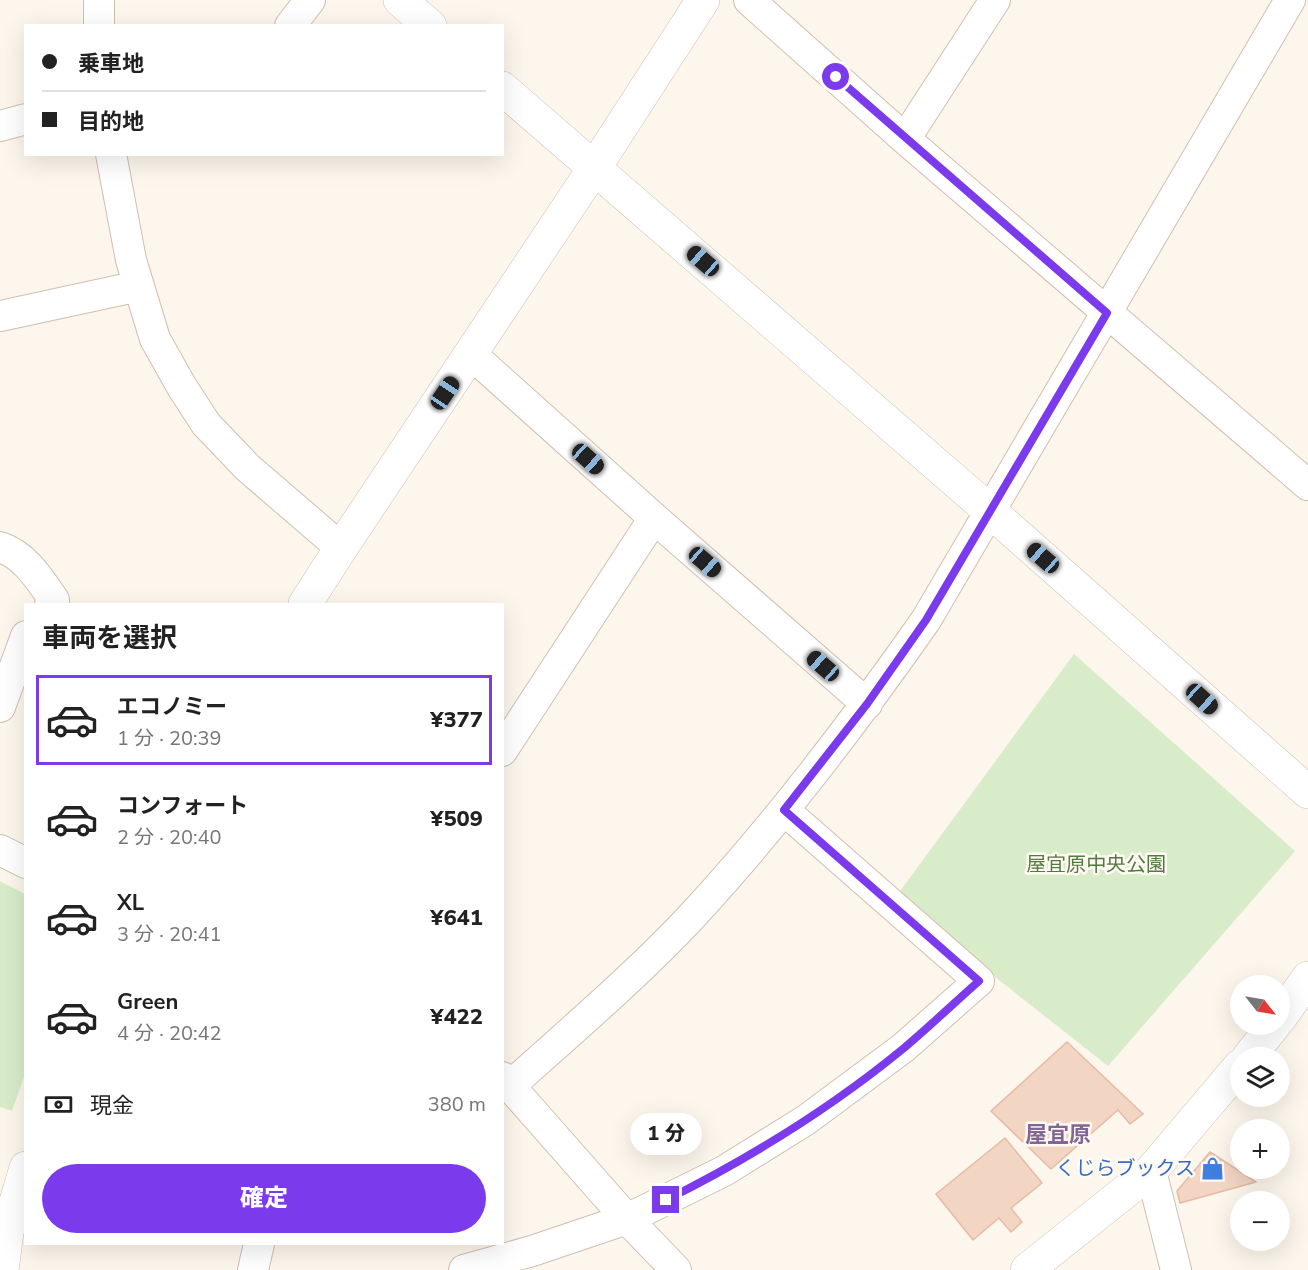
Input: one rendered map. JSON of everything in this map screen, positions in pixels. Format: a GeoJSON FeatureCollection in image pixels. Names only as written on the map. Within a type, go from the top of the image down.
{"type":"FeatureCollection","features":[{"type":"Feature","properties":{"kind":"street"},"geometry":{"type":"LineString","coordinates":[[99,0],[99,24]]}},
{"type":"Feature","properties":{"kind":"street"},"geometry":{"type":"LineString","coordinates":[[292,24],[310,0]]}},
{"type":"Feature","properties":{"kind":"street"},"geometry":{"type":"LineString","coordinates":[[400,0],[428,24]]}},
{"type":"Feature","properties":{"kind":"street"},"geometry":{"type":"LineString","coordinates":[[306,603],[703,0]]}},
{"type":"Feature","properties":{"kind":"street"},"geometry":{"type":"LineString","coordinates":[[749,0],[905,139],[1307,482]]}},
{"type":"Feature","properties":{"kind":"street"},"geometry":{"type":"LineString","coordinates":[[905,139],[995,0]]}},
{"type":"Feature","properties":{"kind":"street"},"geometry":{"type":"LineString","coordinates":[[676,1270],[627,1219],[506,1081],[606,999],[692,916],[784,810],[867,704],[926,620],[1290,0]]}},
{"type":"Feature","properties":{"kind":"street"},"geometry":{"type":"LineString","coordinates":[[504,90],[1308,792]]}},
{"type":"Feature","properties":{"kind":"street"},"geometry":{"type":"LineString","coordinates":[[0,126],[24,120]]}},
{"type":"Feature","properties":{"kind":"street"},"geometry":{"type":"LineString","coordinates":[[111,156],[131,260],[155,339],[182,387],[206,424],[246,466],[341,548]]}},
{"type":"Feature","properties":{"kind":"street"},"geometry":{"type":"LineString","coordinates":[[0,315],[139,286]]}},
{"type":"Feature","properties":{"kind":"street"},"geometry":{"type":"LineString","coordinates":[[471,354],[867,704]]}},
{"type":"Feature","properties":{"kind":"street"},"geometry":{"type":"LineString","coordinates":[[504,748],[654,518]]}},
{"type":"Feature","properties":{"kind":"street"},"geometry":{"type":"LineString","coordinates":[[0,547],[9,550],[34,571],[54,600],[51,603]]}},
{"type":"Feature","properties":{"kind":"street"},"geometry":{"type":"LineString","coordinates":[[0,707],[24,641]]}},
{"type":"Feature","properties":{"kind":"street"},"geometry":{"type":"LineString","coordinates":[[464,1270],[532,1251],[627,1219],[724,1171],[806,1120],[903,1048],[979,981],[784,810]]}},
{"type":"Feature","properties":{"kind":"street"},"geometry":{"type":"LineString","coordinates":[[0,850],[24,862]]}},
{"type":"Feature","properties":{"kind":"street"},"geometry":{"type":"LineString","coordinates":[[1290,1004],[1308,978]]}},
{"type":"Feature","properties":{"kind":"street"},"geometry":{"type":"LineString","coordinates":[[1257,1047],[1266,1035]]}},
{"type":"Feature","properties":{"kind":"street"},"geometry":{"type":"LineString","coordinates":[[1027,1270],[1150,1171],[1230,1078]]}},
{"type":"Feature","properties":{"kind":"street"},"geometry":{"type":"LineString","coordinates":[[1150,1171],[1176,1270]]}},
{"type":"Feature","properties":{"kind":"street"},"geometry":{"type":"LineString","coordinates":[[2,1270],[7,1232],[24,1175]]}},
{"type":"Feature","properties":{"kind":"street"},"geometry":{"type":"LineString","coordinates":[[253,1270],[260,1245]]}},
{"type":"Feature","properties":{"kind":"green space","name":"屋宜原中央公園"},"geometry":{"type":"Polygon","coordinates":[[[1074,654],[1295,851],[1108,1066],[895,898],[1074,654]]]}},
{"type":"Feature","properties":{"kind":"green space"},"geometry":{"type":"Polygon","coordinates":[[[0,881],[24,893],[24,1077],[12,1111],[0,1107],[0,881]]]}},
{"type":"Feature","properties":{"kind":"building"},"geometry":{"type":"Polygon","coordinates":[[[1067,1042],[1143,1114],[1130,1124],[1118,1110],[1051,1169],[991,1111],[1067,1042]]]}},
{"type":"Feature","properties":{"kind":"building"},"geometry":{"type":"Polygon","coordinates":[[[1005,1138],[1042,1183],[1011,1208],[1022,1222],[1011,1232],[999,1218],[973,1240],[936,1194],[1005,1138]]]}},
{"type":"Feature","properties":{"kind":"building"},"geometry":{"type":"Polygon","coordinates":[[[1210,1152],[1230,1165],[1230,1179],[1251,1179],[1256,1182],[1180,1203],[1177,1191],[1210,1152]]]}},
{"type":"Feature","properties":{"kind":"place","name":"くじらブックス"},"geometry":{"type":"Point","coordinates":[1213,1168]}},
{"type":"Feature","properties":{"kind":"district","name":"屋宜原"},"geometry":{"type":"Point","coordinates":[1058,1135]}},
{"type":"Feature","properties":{"kind":"route"},"geometry":{"type":"LineString","coordinates":[[666,1200],[724,1171],[806,1120],[903,1048],[979,981],[784,810],[867,704],[926,620],[1107,313],[836,77]]}}]}
